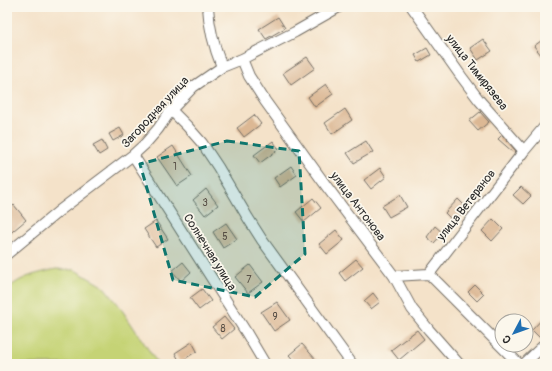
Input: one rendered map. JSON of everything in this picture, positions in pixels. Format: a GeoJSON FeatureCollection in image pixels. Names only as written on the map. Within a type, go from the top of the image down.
{"type":"FeatureCollection","features":[{"type":"Feature","properties":{"kind":"street"},"geometry":{"type":"LineString","coordinates":[[208,7],[214,48],[222,67]]}},
{"type":"Feature","properties":{"kind":"street","name":"Загородная улица"},"geometry":{"type":"LineString","coordinates":[[7,254],[59,211],[133,155],[145,144],[158,129],[171,110],[193,87],[222,67],[242,59],[339,7]]}},
{"type":"Feature","properties":{"kind":"street","name":"улица Тимирязева"},"geometry":{"type":"LineString","coordinates":[[412,7],[460,76],[524,151]]}},
{"type":"Feature","properties":{"kind":"street","name":"улица Антонова"},"geometry":{"type":"LineString","coordinates":[[242,59],[249,76],[265,101],[394,276],[412,309],[459,364]]}},
{"type":"Feature","properties":{"kind":"street"},"geometry":{"type":"LineString","coordinates":[[171,110],[202,143],[262,240],[352,364]]}},
{"type":"Feature","properties":{"kind":"street","name":"улица Ветеранов"},"geometry":{"type":"LineString","coordinates":[[429,274],[545,126]]}},
{"type":"Feature","properties":{"kind":"street","name":"Солнечная улица"},"geometry":{"type":"LineString","coordinates":[[133,155],[265,364]]}},
{"type":"Feature","properties":{"kind":"street"},"geometry":{"type":"LineString","coordinates":[[394,276],[429,274],[520,364]]}},
{"type":"Feature","properties":{"kind":"street"},"geometry":{"type":"LineString","coordinates":[[524,364],[545,344]]}},
{"type":"Feature","properties":{"kind":"highlighted area"},"geometry":{"type":"Polygon","coordinates":[[[227,141],[299,151],[305,254],[255,297],[173,280],[140,164],[227,141]]]}},
{"type":"Feature","properties":{"kind":"green space"},"geometry":{"type":"Polygon","coordinates":[[[56,269],[75,270],[104,287],[118,304],[158,364],[7,364],[7,289],[25,278],[56,269]]]}},
{"type":"Feature","properties":{"kind":"building"},"geometry":{"type":"Polygon","coordinates":[[[278,17],[285,28],[266,39],[259,29],[278,17]]]}},
{"type":"Feature","properties":{"kind":"building"},"geometry":{"type":"Polygon","coordinates":[[[545,38],[545,60],[534,46],[545,38]]]}},
{"type":"Feature","properties":{"kind":"building"},"geometry":{"type":"Polygon","coordinates":[[[483,39],[492,51],[478,60],[470,48],[483,39]]]}},
{"type":"Feature","properties":{"kind":"building"},"geometry":{"type":"Polygon","coordinates":[[[427,48],[431,55],[419,62],[415,55],[427,48]]]}},
{"type":"Feature","properties":{"kind":"building"},"geometry":{"type":"Polygon","coordinates":[[[307,57],[315,68],[291,85],[283,73],[307,57]]]}},
{"type":"Feature","properties":{"kind":"building"},"geometry":{"type":"Polygon","coordinates":[[[326,84],[333,94],[315,107],[308,97],[326,84]]]}},
{"type":"Feature","properties":{"kind":"building"},"geometry":{"type":"Polygon","coordinates":[[[345,109],[352,120],[332,134],[325,123],[345,109]]]}},
{"type":"Feature","properties":{"kind":"building"},"geometry":{"type":"Polygon","coordinates":[[[480,112],[489,122],[478,131],[469,121],[480,112]]]}},
{"type":"Feature","properties":{"kind":"building"},"geometry":{"type":"Polygon","coordinates":[[[254,115],[261,124],[244,137],[237,128],[254,115]]]}},
{"type":"Feature","properties":{"kind":"building"},"geometry":{"type":"Polygon","coordinates":[[[120,128],[124,135],[113,141],[109,134],[120,128]]]}},
{"type":"Feature","properties":{"kind":"building"},"geometry":{"type":"Polygon","coordinates":[[[502,135],[516,151],[514,153],[498,139],[502,135]]]}},
{"type":"Feature","properties":{"kind":"building"},"geometry":{"type":"Polygon","coordinates":[[[102,140],[107,150],[99,155],[93,145],[102,140]]]}},
{"type":"Feature","properties":{"kind":"building"},"geometry":{"type":"Polygon","coordinates":[[[273,141],[279,149],[260,163],[254,155],[273,141]]]}},
{"type":"Feature","properties":{"kind":"building"},"geometry":{"type":"Polygon","coordinates":[[[366,141],[373,152],[354,163],[347,153],[366,141]]]}},
{"type":"Feature","properties":{"kind":"building"},"geometry":{"type":"Polygon","coordinates":[[[173,146],[192,176],[177,186],[157,157],[173,146]]]}},
{"type":"Feature","properties":{"kind":"building"},"geometry":{"type":"Polygon","coordinates":[[[291,166],[297,175],[280,187],[274,178],[291,166]]]}},
{"type":"Feature","properties":{"kind":"building"},"geometry":{"type":"Polygon","coordinates":[[[380,168],[386,177],[371,189],[364,180],[380,168]]]}},
{"type":"Feature","properties":{"kind":"building"},"geometry":{"type":"Polygon","coordinates":[[[521,187],[531,196],[523,204],[513,195],[521,187]]]}},
{"type":"Feature","properties":{"kind":"building"},"geometry":{"type":"Polygon","coordinates":[[[206,189],[218,205],[205,215],[193,200],[206,189]]]}},
{"type":"Feature","properties":{"kind":"building"},"geometry":{"type":"Polygon","coordinates":[[[400,195],[407,207],[389,217],[382,206],[400,195]]]}},
{"type":"Feature","properties":{"kind":"building"},"geometry":{"type":"Polygon","coordinates":[[[313,198],[321,208],[304,222],[296,212],[313,198]]]}},
{"type":"Feature","properties":{"kind":"building"},"geometry":{"type":"Polygon","coordinates":[[[458,199],[467,208],[454,222],[445,213],[458,199]]]}},
{"type":"Feature","properties":{"kind":"building"},"geometry":{"type":"Polygon","coordinates":[[[14,205],[26,220],[7,236],[7,211],[14,205]]]}},
{"type":"Feature","properties":{"kind":"building"},"geometry":{"type":"Polygon","coordinates":[[[493,219],[503,229],[492,241],[482,231],[493,219]]]}},
{"type":"Feature","properties":{"kind":"building"},"geometry":{"type":"Polygon","coordinates":[[[156,221],[168,239],[156,247],[144,229],[156,221]]]}},
{"type":"Feature","properties":{"kind":"building"},"geometry":{"type":"Polygon","coordinates":[[[226,223],[237,239],[223,248],[213,232],[226,223]]]}},
{"type":"Feature","properties":{"kind":"building"},"geometry":{"type":"Polygon","coordinates":[[[435,226],[443,233],[434,243],[427,237],[435,226]]]}},
{"type":"Feature","properties":{"kind":"building"},"geometry":{"type":"Polygon","coordinates":[[[336,230],[344,240],[327,254],[319,244],[336,230]]]}},
{"type":"Feature","properties":{"kind":"building"},"geometry":{"type":"Polygon","coordinates":[[[356,259],[363,267],[345,281],[339,273],[356,259]]]}},
{"type":"Feature","properties":{"kind":"building"},"geometry":{"type":"Polygon","coordinates":[[[183,262],[191,272],[181,281],[172,271],[183,262]]]}},
{"type":"Feature","properties":{"kind":"building"},"geometry":{"type":"Polygon","coordinates":[[[250,265],[263,282],[248,293],[235,277],[250,265]]]}},
{"type":"Feature","properties":{"kind":"building"},"geometry":{"type":"Polygon","coordinates":[[[475,285],[484,294],[477,301],[468,292],[475,285]]]}},
{"type":"Feature","properties":{"kind":"building"},"geometry":{"type":"Polygon","coordinates":[[[202,289],[211,301],[199,310],[190,298],[202,289]]]}},
{"type":"Feature","properties":{"kind":"building"},"geometry":{"type":"Polygon","coordinates":[[[373,293],[380,302],[371,309],[364,301],[373,293]]]}},
{"type":"Feature","properties":{"kind":"building"},"geometry":{"type":"Polygon","coordinates":[[[277,302],[290,320],[274,331],[261,312],[277,302]]]}},
{"type":"Feature","properties":{"kind":"building"},"geometry":{"type":"Polygon","coordinates":[[[545,316],[545,335],[541,339],[534,332],[534,328],[545,316]]]}},
{"type":"Feature","properties":{"kind":"building"},"geometry":{"type":"Polygon","coordinates":[[[224,317],[234,329],[222,339],[212,327],[224,317]]]}},
{"type":"Feature","properties":{"kind":"building"},"geometry":{"type":"Polygon","coordinates":[[[417,330],[424,339],[399,360],[391,350],[417,330]]]}},
{"type":"Feature","properties":{"kind":"building"},"geometry":{"type":"Polygon","coordinates":[[[192,342],[197,351],[180,362],[175,353],[192,342]]]}},
{"type":"Feature","properties":{"kind":"building"},"geometry":{"type":"Polygon","coordinates":[[[302,344],[317,361],[313,364],[297,364],[289,355],[302,344]]]}}]}
